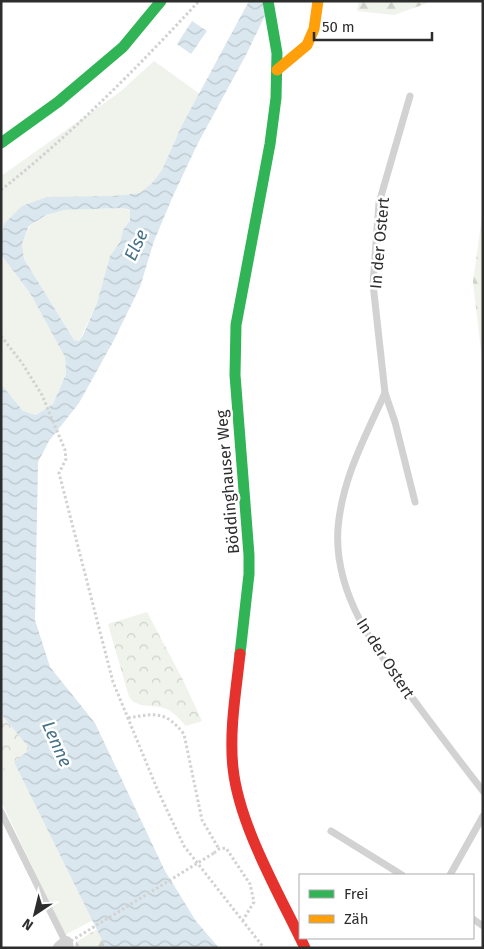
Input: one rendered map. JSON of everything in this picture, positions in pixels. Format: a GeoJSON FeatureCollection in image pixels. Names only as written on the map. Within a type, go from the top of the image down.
{"type":"FeatureCollection","features":[{"type":"Feature","properties":{"kind":"street"},"geometry":{"type":"LineString","coordinates":[[1,143],[58,102],[123,47],[161,1]]}},
{"type":"Feature","properties":{"kind":"street","name":"Böddinghauser Weg"},"geometry":{"type":"LineString","coordinates":[[268,1],[274,27],[277,70],[270,144],[236,325],[235,375],[249,574],[233,720],[233,768],[240,807],[264,863],[299,936]]}},
{"type":"Feature","properties":{"kind":"street"},"geometry":{"type":"LineString","coordinates":[[277,70],[307,45],[314,29],[318,1]]}},
{"type":"Feature","properties":{"kind":"lane","name":"In der Ostert"},"geometry":{"type":"LineString","coordinates":[[410,96],[379,203],[374,284],[386,393],[415,502]]}},
{"type":"Feature","properties":{"kind":"lane","name":"In der Ostert"},"geometry":{"type":"LineString","coordinates":[[386,393],[358,450],[344,493],[338,529],[339,559],[345,586],[362,623],[387,664],[483,792]]}},
{"type":"Feature","properties":{"kind":"lane"},"geometry":{"type":"LineString","coordinates":[[1,812],[66,945]]}},
{"type":"Feature","properties":{"kind":"lane"},"geometry":{"type":"LineString","coordinates":[[451,874],[483,816]]}},
{"type":"Feature","properties":{"kind":"lane"},"geometry":{"type":"LineString","coordinates":[[331,830],[400,874]]}},
{"type":"Feature","properties":{"kind":"path"},"geometry":{"type":"LineString","coordinates":[[1,190],[39,160],[102,101],[199,1]]}},
{"type":"Feature","properties":{"kind":"path"},"geometry":{"type":"LineString","coordinates":[[1,336],[22,363],[42,395],[65,450],[66,459],[58,473],[113,682],[158,791],[184,846],[264,948]]}},
{"type":"Feature","properties":{"kind":"path"},"geometry":{"type":"LineString","coordinates":[[128,718],[163,715],[176,724],[184,734],[202,820],[219,849]]}},
{"type":"Feature","properties":{"kind":"path"},"geometry":{"type":"LineString","coordinates":[[66,945],[219,849],[226,848],[250,884],[254,902],[242,920]]}},
{"type":"Feature","properties":{"kind":"green space"},"geometry":{"type":"Polygon","coordinates":[[[359,1],[433,1],[394,15],[357,11],[359,1]]]}},
{"type":"Feature","properties":{"kind":"green space"},"geometry":{"type":"Polygon","coordinates":[[[154,61],[200,94],[181,127],[162,170],[152,183],[140,193],[113,196],[4,224],[1,237],[1,176],[120,92],[154,61]]]}},
{"type":"Feature","properties":{"kind":"green space"},"geometry":{"type":"Polygon","coordinates":[[[123,208],[130,211],[130,219],[123,230],[120,242],[110,256],[97,303],[79,341],[74,340],[24,259],[22,244],[30,226],[46,215],[65,210],[123,208]]]}},
{"type":"Feature","properties":{"kind":"green space"},"geometry":{"type":"Polygon","coordinates":[[[483,210],[483,368],[473,282],[483,210]]]}},
{"type":"Feature","properties":{"kind":"green space"},"geometry":{"type":"Polygon","coordinates":[[[1,242],[2,256],[30,293],[65,357],[66,374],[53,404],[36,415],[23,411],[1,384],[1,242]]]}},
{"type":"Feature","properties":{"kind":"green space"},"geometry":{"type":"Polygon","coordinates":[[[147,612],[183,680],[202,721],[186,726],[176,715],[167,709],[140,705],[129,697],[108,624],[147,612]]]}},
{"type":"Feature","properties":{"kind":"green space"},"geometry":{"type":"Polygon","coordinates":[[[1,714],[30,749],[1,772],[1,714]]]}},
{"type":"Feature","properties":{"kind":"green space"},"geometry":{"type":"Polygon","coordinates":[[[14,762],[93,920],[65,935],[1,801],[1,772],[14,762]]]}},
{"type":"Feature","properties":{"kind":"green space"},"geometry":{"type":"Polygon","coordinates":[[[97,929],[106,948],[75,948],[76,942],[97,929]]]}},
{"type":"Feature","properties":{"kind":"water"},"geometry":{"type":"Polygon","coordinates":[[[249,1],[272,1],[247,53],[197,145],[173,196],[154,241],[140,287],[114,340],[79,403],[49,441],[38,462],[35,620],[50,667],[95,723],[165,871],[196,921],[219,948],[106,948],[14,762],[30,749],[1,714],[1,384],[23,411],[36,415],[53,404],[66,374],[65,357],[30,293],[2,256],[1,237],[4,224],[22,206],[47,197],[113,196],[140,193],[152,183],[162,170],[181,127],[249,1]],[[123,208],[65,210],[46,215],[29,226],[22,244],[24,259],[74,340],[79,341],[83,335],[97,303],[110,256],[120,242],[123,230],[130,220],[130,210],[123,208]]]}},
{"type":"Feature","properties":{"kind":"water"},"geometry":{"type":"Polygon","coordinates":[[[192,21],[207,31],[191,54],[177,44],[192,21]]]}},
{"type":"Feature","properties":{"kind":"traffic: fast"},"geometry":{"type":"LineString","coordinates":[[1,143],[58,102],[123,47],[161,1]]}},
{"type":"Feature","properties":{"kind":"traffic: fast"},"geometry":{"type":"LineString","coordinates":[[240,654],[249,574],[249,555],[235,375],[236,325],[270,144],[276,98],[277,53],[268,1]]}},
{"type":"Feature","properties":{"kind":"traffic: slow"},"geometry":{"type":"LineString","coordinates":[[277,70],[307,45],[314,29],[318,1]]}},
{"type":"Feature","properties":{"kind":"traffic: jam"},"geometry":{"type":"LineString","coordinates":[[240,654],[232,740],[233,768],[237,790],[243,813],[262,860],[299,936]]}},
{"type":"Feature","properties":{"kind":"traffic: jam"},"geometry":{"type":"LineString","coordinates":[[301,939],[305,948]]}},
{"type":"Feature","properties":{"kind":"water label","name":"Else"},"geometry":{"type":"Point","coordinates":[136,245]}},
{"type":"Feature","properties":{"kind":"water label","name":"Lenne"},"geometry":{"type":"Point","coordinates":[57,744]}}]}
